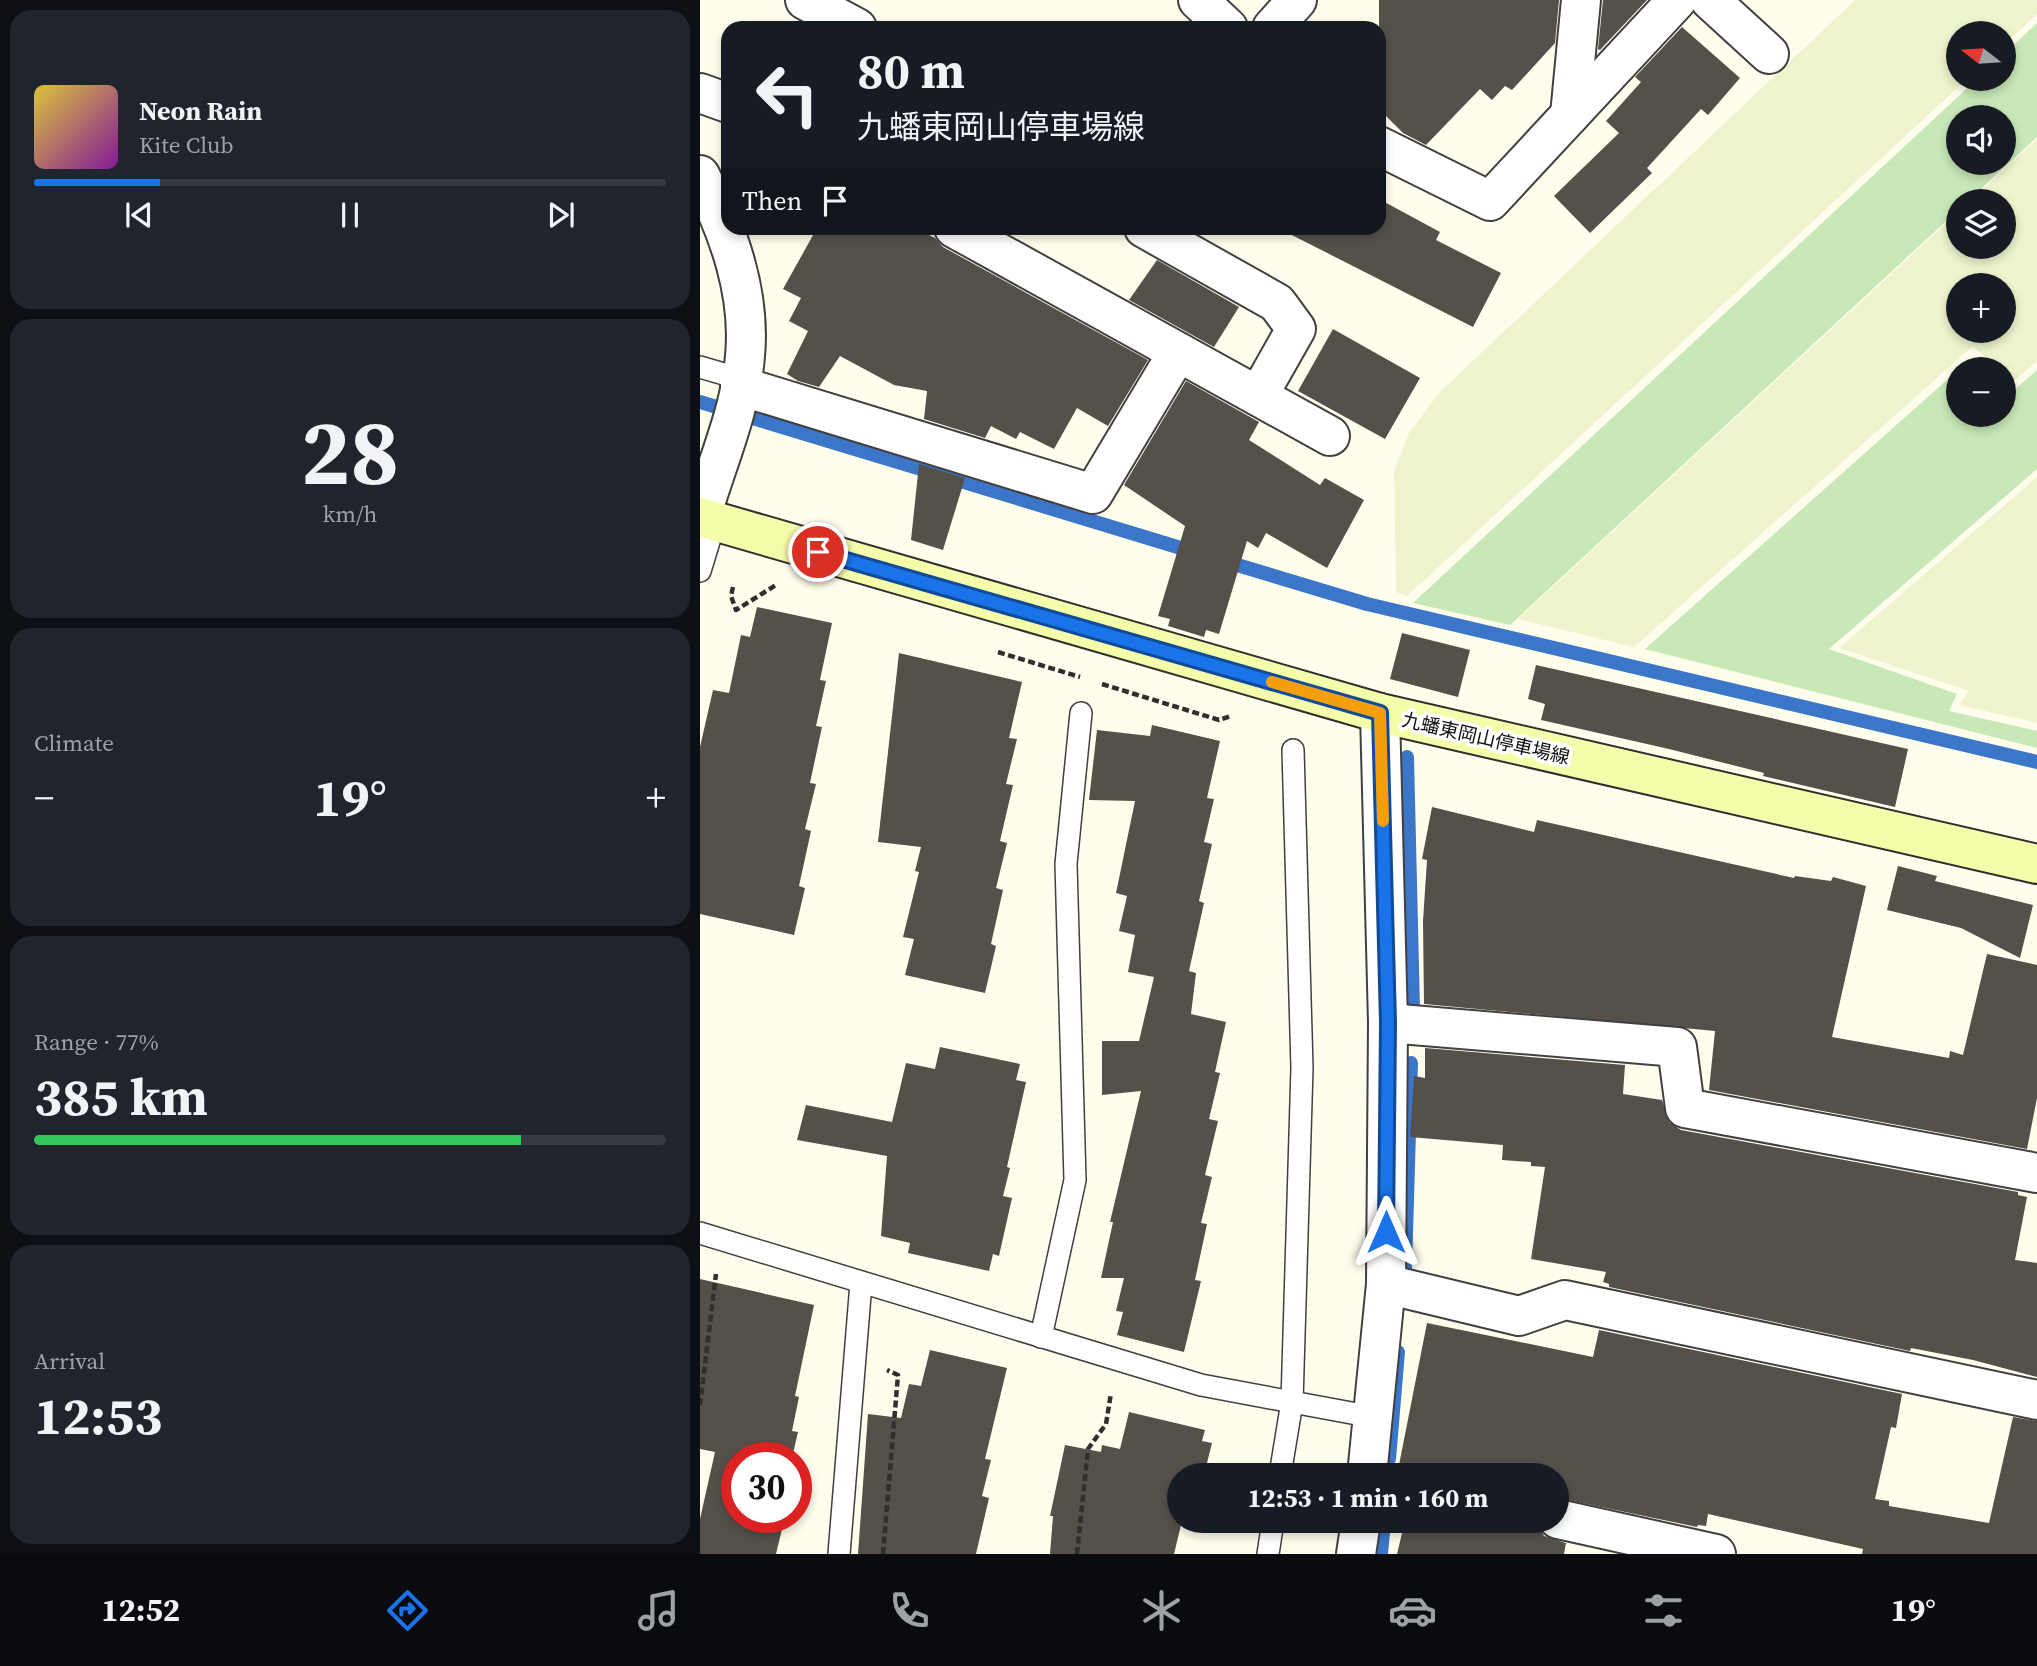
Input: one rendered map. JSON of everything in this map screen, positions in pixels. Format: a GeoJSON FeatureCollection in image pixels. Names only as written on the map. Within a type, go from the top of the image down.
{"type":"FeatureCollection","features":[{"type":"Feature","properties":{"kind":"main road","name":"九蟠東岡山停車場線"},"geometry":{"type":"LineString","coordinates":[[705,519],[1380,713],[2037,864]]}},
{"type":"Feature","properties":{"kind":"street"},"geometry":{"type":"LineString","coordinates":[[806,0],[844,21]]}},
{"type":"Feature","properties":{"kind":"street"},"geometry":{"type":"LineString","coordinates":[[1198,0],[1220,21]]}},
{"type":"Feature","properties":{"kind":"street"},"geometry":{"type":"LineString","coordinates":[[1278,21],[1297,0]]}},
{"type":"Feature","properties":{"kind":"street"},"geometry":{"type":"LineString","coordinates":[[1570,115],[1581,0]]}},
{"type":"Feature","properties":{"kind":"street"},"geometry":{"type":"LineString","coordinates":[[1386,149],[1490,201],[1677,0]]}},
{"type":"Feature","properties":{"kind":"street"},"geometry":{"type":"LineString","coordinates":[[1710,0],[1769,54]]}},
{"type":"Feature","properties":{"kind":"street"},"geometry":{"type":"LineString","coordinates":[[700,93],[721,100]]}},
{"type":"Feature","properties":{"kind":"street"},"geometry":{"type":"LineString","coordinates":[[700,176],[721,219]]}},
{"type":"Feature","properties":{"kind":"street"},"geometry":{"type":"LineString","coordinates":[[705,519],[737,397],[745,343],[736,261],[727,235]]}},
{"type":"Feature","properties":{"kind":"street"},"geometry":{"type":"LineString","coordinates":[[967,235],[1330,436]]}},
{"type":"Feature","properties":{"kind":"street"},"geometry":{"type":"LineString","coordinates":[[1156,235],[1277,303],[1296,329],[1258,396]]}},
{"type":"Feature","properties":{"kind":"street"},"geometry":{"type":"LineString","coordinates":[[737,397],[1093,494],[1178,352]]}},
{"type":"Feature","properties":{"kind":"street"},"geometry":{"type":"LineString","coordinates":[[1368,1463],[1386,1284],[1388,1023],[1380,713]]}},
{"type":"Feature","properties":{"kind":"street"},"geometry":{"type":"LineString","coordinates":[[1388,1023],[1677,1047],[1685,1108],[2037,1173]]}},
{"type":"Feature","properties":{"kind":"street"},"geometry":{"type":"LineString","coordinates":[[1386,1284],[1519,1316],[1565,1300],[2037,1400]]}},
{"type":"Feature","properties":{"kind":"street"},"geometry":{"type":"LineString","coordinates":[[1569,1521],[1716,1554]]}},
{"type":"Feature","properties":{"kind":"street"},"geometry":{"type":"LineString","coordinates":[[1356,1554],[1359,1533]]}},
{"type":"Feature","properties":{"kind":"lane"},"geometry":{"type":"LineString","coordinates":[[700,367],[737,397]]}},
{"type":"Feature","properties":{"kind":"lane"},"geometry":{"type":"LineString","coordinates":[[700,571],[705,519]]}},
{"type":"Feature","properties":{"kind":"lane"},"geometry":{"type":"LineString","coordinates":[[1041,1337],[1075,1180],[1066,863],[1081,713]]}},
{"type":"Feature","properties":{"kind":"lane"},"geometry":{"type":"LineString","coordinates":[[1282,1463],[1292,1402],[1302,1069],[1293,750]]}},
{"type":"Feature","properties":{"kind":"lane"},"geometry":{"type":"LineString","coordinates":[[700,1233],[1201,1385],[1373,1417]]}},
{"type":"Feature","properties":{"kind":"lane"},"geometry":{"type":"LineString","coordinates":[[839,1554],[861,1283]]}},
{"type":"Feature","properties":{"kind":"lane"},"geometry":{"type":"LineString","coordinates":[[1268,1554],[1271,1533]]}},
{"type":"Feature","properties":{"kind":"path"},"geometry":{"type":"LineString","coordinates":[[734,585],[731,596],[736,610],[779,584]]}},
{"type":"Feature","properties":{"kind":"path"},"geometry":{"type":"LineString","coordinates":[[988,649],[1219,720],[1237,713]]}},
{"type":"Feature","properties":{"kind":"path"},"geometry":{"type":"LineString","coordinates":[[700,1405],[709,1311],[725,1242]]}},
{"type":"Feature","properties":{"kind":"path"},"geometry":{"type":"LineString","coordinates":[[856,1354],[898,1376],[883,1554]]}},
{"type":"Feature","properties":{"kind":"path"},"geometry":{"type":"LineString","coordinates":[[1077,1554],[1088,1450],[1106,1424],[1117,1360]]}},
{"type":"Feature","properties":{"kind":"green space"},"geometry":{"type":"Polygon","coordinates":[[[1855,0],[2037,0],[2037,14],[2016,34],[2016,21],[1946,21],[1946,91],[1954,91],[1407,596],[1396,592],[1394,471],[1409,433],[1439,393],[1855,0]]]}},
{"type":"Feature","properties":{"kind":"green space"},"geometry":{"type":"Polygon","coordinates":[[[2037,23],[2037,137],[2016,156],[2016,105],[1949,105],[1964,91],[2016,91],[2016,43],[2037,23]]]}},
{"type":"Feature","properties":{"kind":"green space"},"geometry":{"type":"Polygon","coordinates":[[[1946,108],[1946,175],[1996,175],[1981,189],[1946,189],[1946,221],[1510,625],[1413,603],[1946,108]]]}},
{"type":"Feature","properties":{"kind":"green space"},"geometry":{"type":"Polygon","coordinates":[[[2037,139],[2037,361],[2016,379],[2016,357],[1985,357],[1973,346],[1961,357],[1946,357],[1946,370],[1634,647],[1518,619],[1946,223],[1946,259],[2016,259],[2016,189],[1983,189],[1998,175],[2016,175],[2016,158],[2037,139]]]}},
{"type":"Feature","properties":{"kind":"green space"},"geometry":{"type":"Polygon","coordinates":[[[2037,370],[2037,469],[1829,649],[1957,694],[1949,711],[2037,731],[2037,748],[1645,649],[1946,381],[1946,427],[2016,427],[2016,388],[2037,370]]]}},
{"type":"Feature","properties":{"kind":"green space"},"geometry":{"type":"Polygon","coordinates":[[[2037,477],[2037,723],[1959,705],[1969,691],[1839,648],[2037,477]]]}},
{"type":"Feature","properties":{"kind":"building"},"geometry":{"type":"Polygon","coordinates":[[[1379,0],[1559,0],[1555,43],[1512,90],[1505,86],[1492,100],[1480,89],[1426,145],[1403,133],[1386,116],[1386,21],[1379,21],[1379,0]]]}},
{"type":"Feature","properties":{"kind":"building"},"geometry":{"type":"Polygon","coordinates":[[[1603,0],[1647,0],[1600,50],[1598,49],[1603,0]]]}},
{"type":"Feature","properties":{"kind":"building"},"geometry":{"type":"Polygon","coordinates":[[[1682,27],[1740,78],[1708,115],[1701,109],[1647,168],[1652,173],[1590,233],[1554,196],[1619,133],[1606,121],[1641,82],[1635,77],[1682,27]]]}},
{"type":"Feature","properties":{"kind":"building"},"geometry":{"type":"Polygon","coordinates":[[[1386,203],[1440,232],[1436,240],[1501,273],[1473,327],[1292,235],[1386,235],[1386,203]]]}},
{"type":"Feature","properties":{"kind":"building"},"geometry":{"type":"Polygon","coordinates":[[[813,235],[929,235],[943,247],[1148,360],[1108,426],[1077,408],[1054,449],[1020,432],[1016,439],[991,426],[985,438],[924,419],[927,391],[894,385],[840,356],[819,387],[798,381],[787,374],[808,331],[789,321],[801,298],[783,289],[813,235]]]}},
{"type":"Feature","properties":{"kind":"building"},"geometry":{"type":"Polygon","coordinates":[[[1157,260],[1239,307],[1214,347],[1129,300],[1157,260]]]}},
{"type":"Feature","properties":{"kind":"building"},"geometry":{"type":"Polygon","coordinates":[[[1333,329],[1420,378],[1385,439],[1298,391],[1333,329]]]}},
{"type":"Feature","properties":{"kind":"building"},"geometry":{"type":"Polygon","coordinates":[[[1186,381],[1259,422],[1249,440],[1320,485],[1325,478],[1364,500],[1327,568],[1266,533],[1258,548],[1247,541],[1219,634],[1206,630],[1204,637],[1168,626],[1170,619],[1158,616],[1185,526],[1124,485],[1186,381]]]}},
{"type":"Feature","properties":{"kind":"building"},"geometry":{"type":"Polygon","coordinates":[[[919,464],[965,478],[943,550],[911,540],[919,464]]]}},
{"type":"Feature","properties":{"kind":"building"},"geometry":{"type":"Polygon","coordinates":[[[757,607],[832,623],[820,680],[826,681],[816,726],[822,727],[810,783],[816,784],[805,829],[811,831],[799,886],[805,888],[794,935],[700,914],[700,747],[713,690],[729,693],[741,635],[750,637],[757,607]]]}},
{"type":"Feature","properties":{"kind":"building"},"geometry":{"type":"Polygon","coordinates":[[[1402,633],[1470,650],[1458,697],[1390,679],[1402,633]]]}},
{"type":"Feature","properties":{"kind":"building"},"geometry":{"type":"Polygon","coordinates":[[[899,653],[1022,682],[1009,738],[1017,739],[1006,784],[1013,785],[1000,841],[1007,843],[996,888],[1003,890],[991,944],[996,946],[985,993],[905,975],[914,939],[903,937],[919,872],[915,871],[921,847],[878,842],[899,653]]]}},
{"type":"Feature","properties":{"kind":"building"},"geometry":{"type":"Polygon","coordinates":[[[1536,665],[1908,749],[1895,807],[1763,776],[1764,773],[1669,749],[1541,720],[1545,704],[1528,699],[1536,665]]]}},
{"type":"Feature","properties":{"kind":"building"},"geometry":{"type":"Polygon","coordinates":[[[1152,725],[1220,741],[1207,798],[1214,799],[1204,842],[1212,844],[1199,901],[1204,903],[1189,971],[1196,973],[1191,1014],[1226,1022],[1215,1072],[1220,1073],[1209,1119],[1218,1121],[1205,1175],[1212,1177],[1201,1223],[1207,1224],[1195,1280],[1201,1281],[1184,1352],[1117,1335],[1123,1312],[1116,1311],[1124,1278],[1101,1278],[1113,1222],[1110,1222],[1141,1091],[1102,1095],[1102,1041],[1139,1041],[1154,977],[1128,972],[1135,935],[1119,931],[1127,896],[1116,893],[1135,801],[1089,800],[1097,730],[1150,736],[1152,725]]]}},
{"type":"Feature","properties":{"kind":"building"},"geometry":{"type":"Polygon","coordinates":[[[1432,807],[1534,832],[1537,820],[1794,878],[1831,881],[1833,877],[1866,886],[1832,1037],[1949,1058],[1950,1051],[1963,1055],[1987,954],[2037,965],[2037,1098],[2027,1149],[1709,1090],[1715,1031],[1424,1004],[1423,921],[1427,860],[1422,859],[1432,807]]]}},
{"type":"Feature","properties":{"kind":"building"},"geometry":{"type":"Polygon","coordinates":[[[1898,866],[1937,876],[1935,881],[2033,905],[2020,958],[1961,928],[1887,910],[1898,866]]]}},
{"type":"Feature","properties":{"kind":"building"},"geometry":{"type":"Polygon","coordinates":[[[940,1047],[1020,1064],[1016,1080],[1026,1082],[1003,1196],[1012,1198],[999,1256],[993,1254],[989,1271],[908,1253],[910,1243],[881,1236],[887,1156],[797,1140],[806,1105],[892,1122],[906,1063],[935,1069],[940,1047]]]}},
{"type":"Feature","properties":{"kind":"building"},"geometry":{"type":"Polygon","coordinates":[[[1425,1048],[1625,1065],[1623,1094],[1662,1100],[1669,1122],[1681,1130],[2018,1192],[2018,1195],[2027,1197],[2015,1260],[2037,1263],[2037,1377],[1973,1360],[1911,1348],[1910,1351],[1609,1287],[1609,1284],[1603,1282],[1606,1272],[1531,1259],[1545,1167],[1531,1166],[1531,1162],[1502,1160],[1503,1145],[1410,1137],[1414,1076],[1425,1078],[1425,1048]]]}},
{"type":"Feature","properties":{"kind":"building"},"geometry":{"type":"Polygon","coordinates":[[[700,1279],[814,1305],[795,1396],[799,1397],[792,1431],[798,1432],[796,1442],[721,1442],[721,1533],[781,1533],[776,1554],[700,1554],[700,1519],[715,1452],[700,1449],[700,1279]]]}},
{"type":"Feature","properties":{"kind":"building"},"geometry":{"type":"Polygon","coordinates":[[[1427,1323],[1593,1357],[1599,1330],[1902,1394],[1896,1428],[1891,1427],[1875,1499],[1889,1501],[1889,1506],[1989,1523],[2013,1417],[2037,1421],[2037,1554],[1862,1554],[1863,1549],[1708,1514],[1706,1526],[1697,1527],[1569,1500],[1569,1463],[1399,1463],[1427,1323]]]}},
{"type":"Feature","properties":{"kind":"building"},"geometry":{"type":"Polygon","coordinates":[[[930,1350],[1007,1368],[985,1459],[991,1460],[982,1496],[989,1498],[976,1554],[858,1554],[868,1414],[901,1418],[909,1384],[921,1386],[930,1350]]]}},
{"type":"Feature","properties":{"kind":"building"},"geometry":{"type":"Polygon","coordinates":[[[1129,1412],[1205,1430],[1202,1441],[1212,1443],[1207,1463],[1167,1463],[1167,1533],[1179,1533],[1174,1554],[1050,1554],[1053,1516],[1050,1516],[1065,1445],[1101,1452],[1102,1445],[1120,1449],[1129,1412]]]}},
{"type":"Feature","properties":{"kind":"building"},"geometry":{"type":"Polygon","coordinates":[[[1402,1533],[1543,1533],[1544,1536],[1566,1543],[1564,1554],[1397,1554],[1402,1533]]]}},
{"type":"Feature","properties":{"kind":"waterway"},"geometry":{"type":"LineString","coordinates":[[700,402],[1194,552]]}},
{"type":"Feature","properties":{"kind":"waterway"},"geometry":{"type":"LineString","coordinates":[[1224,561],[1367,604],[2037,762]]}},
{"type":"Feature","properties":{"kind":"waterway"},"geometry":{"type":"LineString","coordinates":[[1407,757],[1413,1009]]}},
{"type":"Feature","properties":{"kind":"waterway"},"geometry":{"type":"LineString","coordinates":[[1405,1268],[1411,1063]]}},
{"type":"Feature","properties":{"kind":"waterway"},"geometry":{"type":"LineString","coordinates":[[1389,1459],[1398,1352]]}},
{"type":"Feature","properties":{"kind":"waterway"},"geometry":{"type":"LineString","coordinates":[[1381,1554],[1383,1533]]}},
{"type":"Feature","properties":{"kind":"slow traffic"},"geometry":{"type":"LineString","coordinates":[[1272,682],[1380,713],[1383,821]]}},
{"type":"Feature","properties":{"kind":"route"},"geometry":{"type":"LineString","coordinates":[[818,552],[1380,713],[1388,1023],[1386,1232]]}}]}
